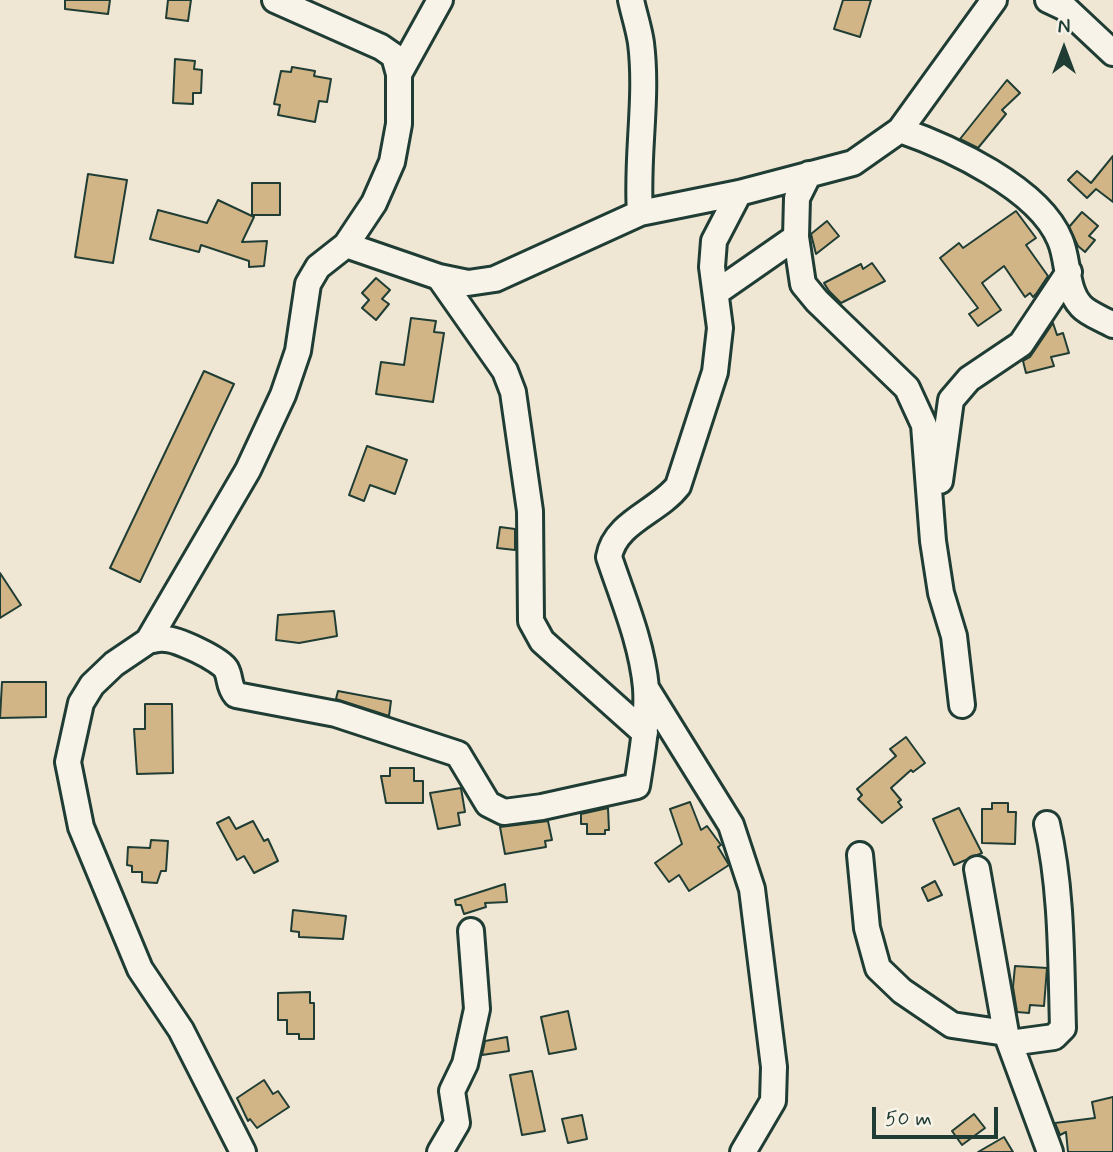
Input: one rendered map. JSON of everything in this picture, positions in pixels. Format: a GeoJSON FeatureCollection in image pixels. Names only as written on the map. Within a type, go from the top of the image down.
{"type":"FeatureCollection","features":[{"type":"Feature","properties":{"kind":"street"},"geometry":{"type":"LineString","coordinates":[[148,641],[248,470],[284,396],[298,351],[308,284],[318,267],[346,246],[374,202],[392,162],[399,124],[399,74],[394,56],[381,47],[275,0]]}},
{"type":"Feature","properties":{"kind":"street"},"geometry":{"type":"LineString","coordinates":[[399,74],[440,0]]}},
{"type":"Feature","properties":{"kind":"street"},"geometry":{"type":"LineString","coordinates":[[631,0],[641,43],[642,103],[637,178],[640,213]]}},
{"type":"Feature","properties":{"kind":"street"},"geometry":{"type":"LineString","coordinates":[[346,246],[468,284],[495,279],[640,213],[739,193],[853,163],[900,130],[994,0]]}},
{"type":"Feature","properties":{"kind":"street"},"geometry":{"type":"LineString","coordinates":[[1048,0],[1065,8],[1113,53]]}},
{"type":"Feature","properties":{"kind":"street"},"geometry":{"type":"LineString","coordinates":[[900,130],[971,159],[1033,202],[1060,238],[1071,288],[1081,306],[1113,325]]}},
{"type":"Feature","properties":{"kind":"street"},"geometry":{"type":"LineString","coordinates":[[809,174],[797,198],[796,237],[803,284],[817,302],[907,388],[924,425],[933,541],[942,593],[954,636],[962,705]]}},
{"type":"Feature","properties":{"kind":"street"},"geometry":{"type":"LineString","coordinates":[[243,1152],[181,1030],[140,970],[81,827],[68,762],[81,703],[92,685],[114,664],[148,641],[166,638],[182,643],[226,668],[229,687],[236,695],[336,713],[458,754],[488,804],[504,812],[542,807],[637,786],[645,733],[646,688],[638,644],[609,556],[612,543],[621,531],[668,499],[678,486],[715,372],[720,328],[712,267],[714,241],[739,193]]}},
{"type":"Feature","properties":{"kind":"street"},"geometry":{"type":"LineString","coordinates":[[717,292],[796,237]]}},
{"type":"Feature","properties":{"kind":"street"},"geometry":{"type":"LineString","coordinates":[[933,541],[951,400],[969,379],[1021,344],[1069,272]]}},
{"type":"Feature","properties":{"kind":"street"},"geometry":{"type":"LineString","coordinates":[[439,277],[505,370],[513,392],[530,511],[531,621],[542,641],[645,733]]}},
{"type":"Feature","properties":{"kind":"street"},"geometry":{"type":"LineString","coordinates":[[646,688],[731,825],[752,889],[774,1067],[773,1101],[743,1152]]}},
{"type":"Feature","properties":{"kind":"street"},"geometry":{"type":"LineString","coordinates":[[860,855],[867,928],[878,968],[902,991],[952,1025],[1008,1038],[1054,1037],[1063,1028],[1061,936],[1054,853],[1047,824]]}},
{"type":"Feature","properties":{"kind":"street"},"geometry":{"type":"LineString","coordinates":[[977,869],[1008,1038],[1050,1152]]}},
{"type":"Feature","properties":{"kind":"street"},"geometry":{"type":"LineString","coordinates":[[440,1152],[457,1123],[452,1091],[465,1064],[477,1009],[471,931]]}},
{"type":"Feature","properties":{"kind":"building"},"geometry":{"type":"Polygon","coordinates":[[[65,0],[110,0],[108,14],[65,9],[65,0]]]}},
{"type":"Feature","properties":{"kind":"building"},"geometry":{"type":"Polygon","coordinates":[[[168,0],[191,0],[188,21],[166,18],[168,0]]]}},
{"type":"Feature","properties":{"kind":"building"},"geometry":{"type":"Polygon","coordinates":[[[843,0],[871,0],[860,37],[834,29],[843,0]]]}},
{"type":"Feature","properties":{"kind":"building"},"geometry":{"type":"Polygon","coordinates":[[[175,59],[195,61],[194,69],[202,70],[201,93],[193,93],[193,104],[173,103],[175,59]]]}},
{"type":"Feature","properties":{"kind":"building"},"geometry":{"type":"Polygon","coordinates":[[[292,67],[315,71],[314,76],[331,79],[327,102],[319,101],[315,122],[278,115],[280,105],[274,104],[281,71],[291,72],[292,67]]]}},
{"type":"Feature","properties":{"kind":"building"},"geometry":{"type":"Polygon","coordinates":[[[1007,80],[1020,93],[1002,110],[1006,114],[978,148],[960,139],[1007,80]]]}},
{"type":"Feature","properties":{"kind":"building"},"geometry":{"type":"Polygon","coordinates":[[[1113,156],[1113,202],[1096,189],[1087,198],[1068,180],[1077,171],[1091,183],[1113,156]]]}},
{"type":"Feature","properties":{"kind":"building"},"geometry":{"type":"Polygon","coordinates":[[[88,174],[127,180],[113,263],[75,257],[88,174]]]}},
{"type":"Feature","properties":{"kind":"building"},"geometry":{"type":"Polygon","coordinates":[[[252,183],[280,183],[280,215],[252,215],[252,183]]]}},
{"type":"Feature","properties":{"kind":"building"},"geometry":{"type":"Polygon","coordinates":[[[218,200],[254,217],[242,242],[267,241],[264,266],[249,267],[249,261],[201,245],[199,252],[150,239],[158,210],[207,223],[218,200]]]}},
{"type":"Feature","properties":{"kind":"building"},"geometry":{"type":"Polygon","coordinates":[[[1016,211],[1036,238],[1026,245],[1048,276],[1033,297],[1030,293],[1025,297],[1004,266],[982,283],[1001,310],[978,326],[969,314],[978,308],[940,258],[959,243],[963,248],[1016,211]]]}},
{"type":"Feature","properties":{"kind":"building"},"geometry":{"type":"Polygon","coordinates":[[[1082,212],[1098,226],[1089,236],[1095,240],[1085,252],[1078,246],[1069,227],[1082,212]]]}},
{"type":"Feature","properties":{"kind":"building"},"geometry":{"type":"Polygon","coordinates":[[[827,221],[839,236],[816,254],[811,234],[827,221]]]}},
{"type":"Feature","properties":{"kind":"building"},"geometry":{"type":"Polygon","coordinates":[[[872,263],[885,281],[841,303],[824,283],[861,264],[863,269],[872,263]]]}},
{"type":"Feature","properties":{"kind":"building"},"geometry":{"type":"Polygon","coordinates":[[[376,278],[390,290],[382,299],[389,304],[376,320],[362,308],[369,300],[362,293],[376,278]]]}},
{"type":"Feature","properties":{"kind":"building"},"geometry":{"type":"Polygon","coordinates":[[[411,318],[436,321],[434,332],[444,333],[433,402],[376,394],[381,362],[404,365],[411,318]]]}},
{"type":"Feature","properties":{"kind":"building"},"geometry":{"type":"Polygon","coordinates":[[[1053,323],[1057,335],[1063,333],[1069,353],[1051,357],[1054,366],[1026,373],[1023,361],[1030,357],[1053,323]]]}},
{"type":"Feature","properties":{"kind":"building"},"geometry":{"type":"Polygon","coordinates":[[[204,371],[234,384],[140,582],[110,568],[204,371]]]}},
{"type":"Feature","properties":{"kind":"building"},"geometry":{"type":"Polygon","coordinates":[[[367,446],[407,460],[395,494],[370,485],[364,501],[349,495],[367,446]]]}},
{"type":"Feature","properties":{"kind":"building"},"geometry":{"type":"Polygon","coordinates":[[[500,527],[515,529],[515,550],[497,548],[500,527]]]}},
{"type":"Feature","properties":{"kind":"building"},"geometry":{"type":"Polygon","coordinates":[[[0,573],[21,605],[0,618],[0,573]]]}},
{"type":"Feature","properties":{"kind":"building"},"geometry":{"type":"Polygon","coordinates":[[[334,611],[337,636],[299,643],[276,640],[278,615],[334,611]]]}},
{"type":"Feature","properties":{"kind":"building"},"geometry":{"type":"Polygon","coordinates":[[[2,682],[46,682],[46,717],[0,718],[2,682]]]}},
{"type":"Feature","properties":{"kind":"building"},"geometry":{"type":"Polygon","coordinates":[[[338,691],[391,701],[389,716],[336,699],[338,691]]]}},
{"type":"Feature","properties":{"kind":"building"},"geometry":{"type":"Polygon","coordinates":[[[145,704],[172,704],[173,773],[137,774],[134,729],[145,729],[145,704]]]}},
{"type":"Feature","properties":{"kind":"building"},"geometry":{"type":"Polygon","coordinates":[[[906,737],[925,763],[913,772],[911,770],[891,788],[901,800],[898,802],[902,807],[882,823],[858,799],[862,795],[857,789],[896,756],[890,749],[906,737]]]}},
{"type":"Feature","properties":{"kind":"building"},"geometry":{"type":"Polygon","coordinates":[[[390,768],[414,768],[414,781],[423,781],[423,803],[386,803],[381,776],[390,776],[390,768]]]}},
{"type":"Feature","properties":{"kind":"building"},"geometry":{"type":"Polygon","coordinates":[[[461,788],[465,812],[458,813],[460,825],[438,829],[430,793],[461,788]]]}},
{"type":"Feature","properties":{"kind":"building"},"geometry":{"type":"Polygon","coordinates":[[[690,802],[701,830],[707,826],[721,845],[718,847],[729,865],[689,891],[679,875],[669,882],[655,863],[682,844],[670,809],[690,802]]]}},
{"type":"Feature","properties":{"kind":"building"},"geometry":{"type":"Polygon","coordinates":[[[992,803],[1008,803],[1008,812],[1016,812],[1015,844],[982,843],[982,809],[992,809],[992,803]]]}},
{"type":"Feature","properties":{"kind":"building"},"geometry":{"type":"Polygon","coordinates":[[[608,808],[609,830],[605,830],[605,834],[587,834],[587,824],[581,824],[581,814],[608,808]]]}},
{"type":"Feature","properties":{"kind":"building"},"geometry":{"type":"Polygon","coordinates":[[[959,808],[982,853],[954,865],[933,819],[959,808]]]}},
{"type":"Feature","properties":{"kind":"building"},"geometry":{"type":"Polygon","coordinates":[[[229,817],[236,829],[253,821],[264,841],[268,839],[278,861],[254,873],[244,856],[237,860],[217,823],[229,817]]]}},
{"type":"Feature","properties":{"kind":"building"},"geometry":{"type":"Polygon","coordinates":[[[548,821],[552,840],[545,841],[546,847],[505,854],[500,827],[548,821]]]}},
{"type":"Feature","properties":{"kind":"building"},"geometry":{"type":"Polygon","coordinates":[[[151,840],[168,841],[166,871],[161,871],[157,883],[142,882],[142,872],[132,872],[132,866],[127,865],[128,847],[150,848],[151,840]]]}},
{"type":"Feature","properties":{"kind":"building"},"geometry":{"type":"Polygon","coordinates":[[[935,881],[942,895],[928,901],[922,888],[935,881]]]}},
{"type":"Feature","properties":{"kind":"building"},"geometry":{"type":"Polygon","coordinates":[[[505,884],[507,902],[485,903],[486,907],[464,914],[461,905],[456,905],[455,900],[505,884]]]}},
{"type":"Feature","properties":{"kind":"building"},"geometry":{"type":"Polygon","coordinates":[[[293,910],[346,916],[343,939],[299,937],[299,932],[291,931],[293,910]]]}},
{"type":"Feature","properties":{"kind":"building"},"geometry":{"type":"Polygon","coordinates":[[[1015,966],[1047,968],[1044,1006],[1030,1005],[1029,1013],[1017,1012],[1013,987],[1015,966]]]}},
{"type":"Feature","properties":{"kind":"building"},"geometry":{"type":"Polygon","coordinates":[[[310,992],[310,1003],[314,1003],[314,1039],[299,1039],[299,1034],[287,1034],[287,1020],[278,1020],[278,993],[310,992]]]}},
{"type":"Feature","properties":{"kind":"building"},"geometry":{"type":"Polygon","coordinates":[[[568,1011],[576,1049],[549,1054],[541,1017],[568,1011]]]}},
{"type":"Feature","properties":{"kind":"building"},"geometry":{"type":"Polygon","coordinates":[[[507,1037],[509,1051],[482,1055],[485,1041],[507,1037]]]}},
{"type":"Feature","properties":{"kind":"building"},"geometry":{"type":"Polygon","coordinates":[[[532,1071],[545,1131],[522,1135],[510,1075],[532,1071]]]}},
{"type":"Feature","properties":{"kind":"building"},"geometry":{"type":"Polygon","coordinates":[[[264,1080],[273,1094],[278,1091],[289,1107],[257,1128],[250,1119],[248,1121],[237,1098],[264,1080]]]}},
{"type":"Feature","properties":{"kind":"building"},"geometry":{"type":"Polygon","coordinates":[[[1113,1097],[1113,1152],[1068,1152],[1066,1132],[1060,1135],[1055,1123],[1095,1118],[1092,1102],[1113,1097]]]}},
{"type":"Feature","properties":{"kind":"building"},"geometry":{"type":"Polygon","coordinates":[[[974,1114],[985,1128],[962,1145],[952,1131],[974,1114]]]}},
{"type":"Feature","properties":{"kind":"building"},"geometry":{"type":"Polygon","coordinates":[[[582,1115],[587,1139],[568,1143],[562,1119],[582,1115]]]}},
{"type":"Feature","properties":{"kind":"building"},"geometry":{"type":"Polygon","coordinates":[[[1004,1137],[1013,1152],[978,1152],[1004,1137]]]}}]}
